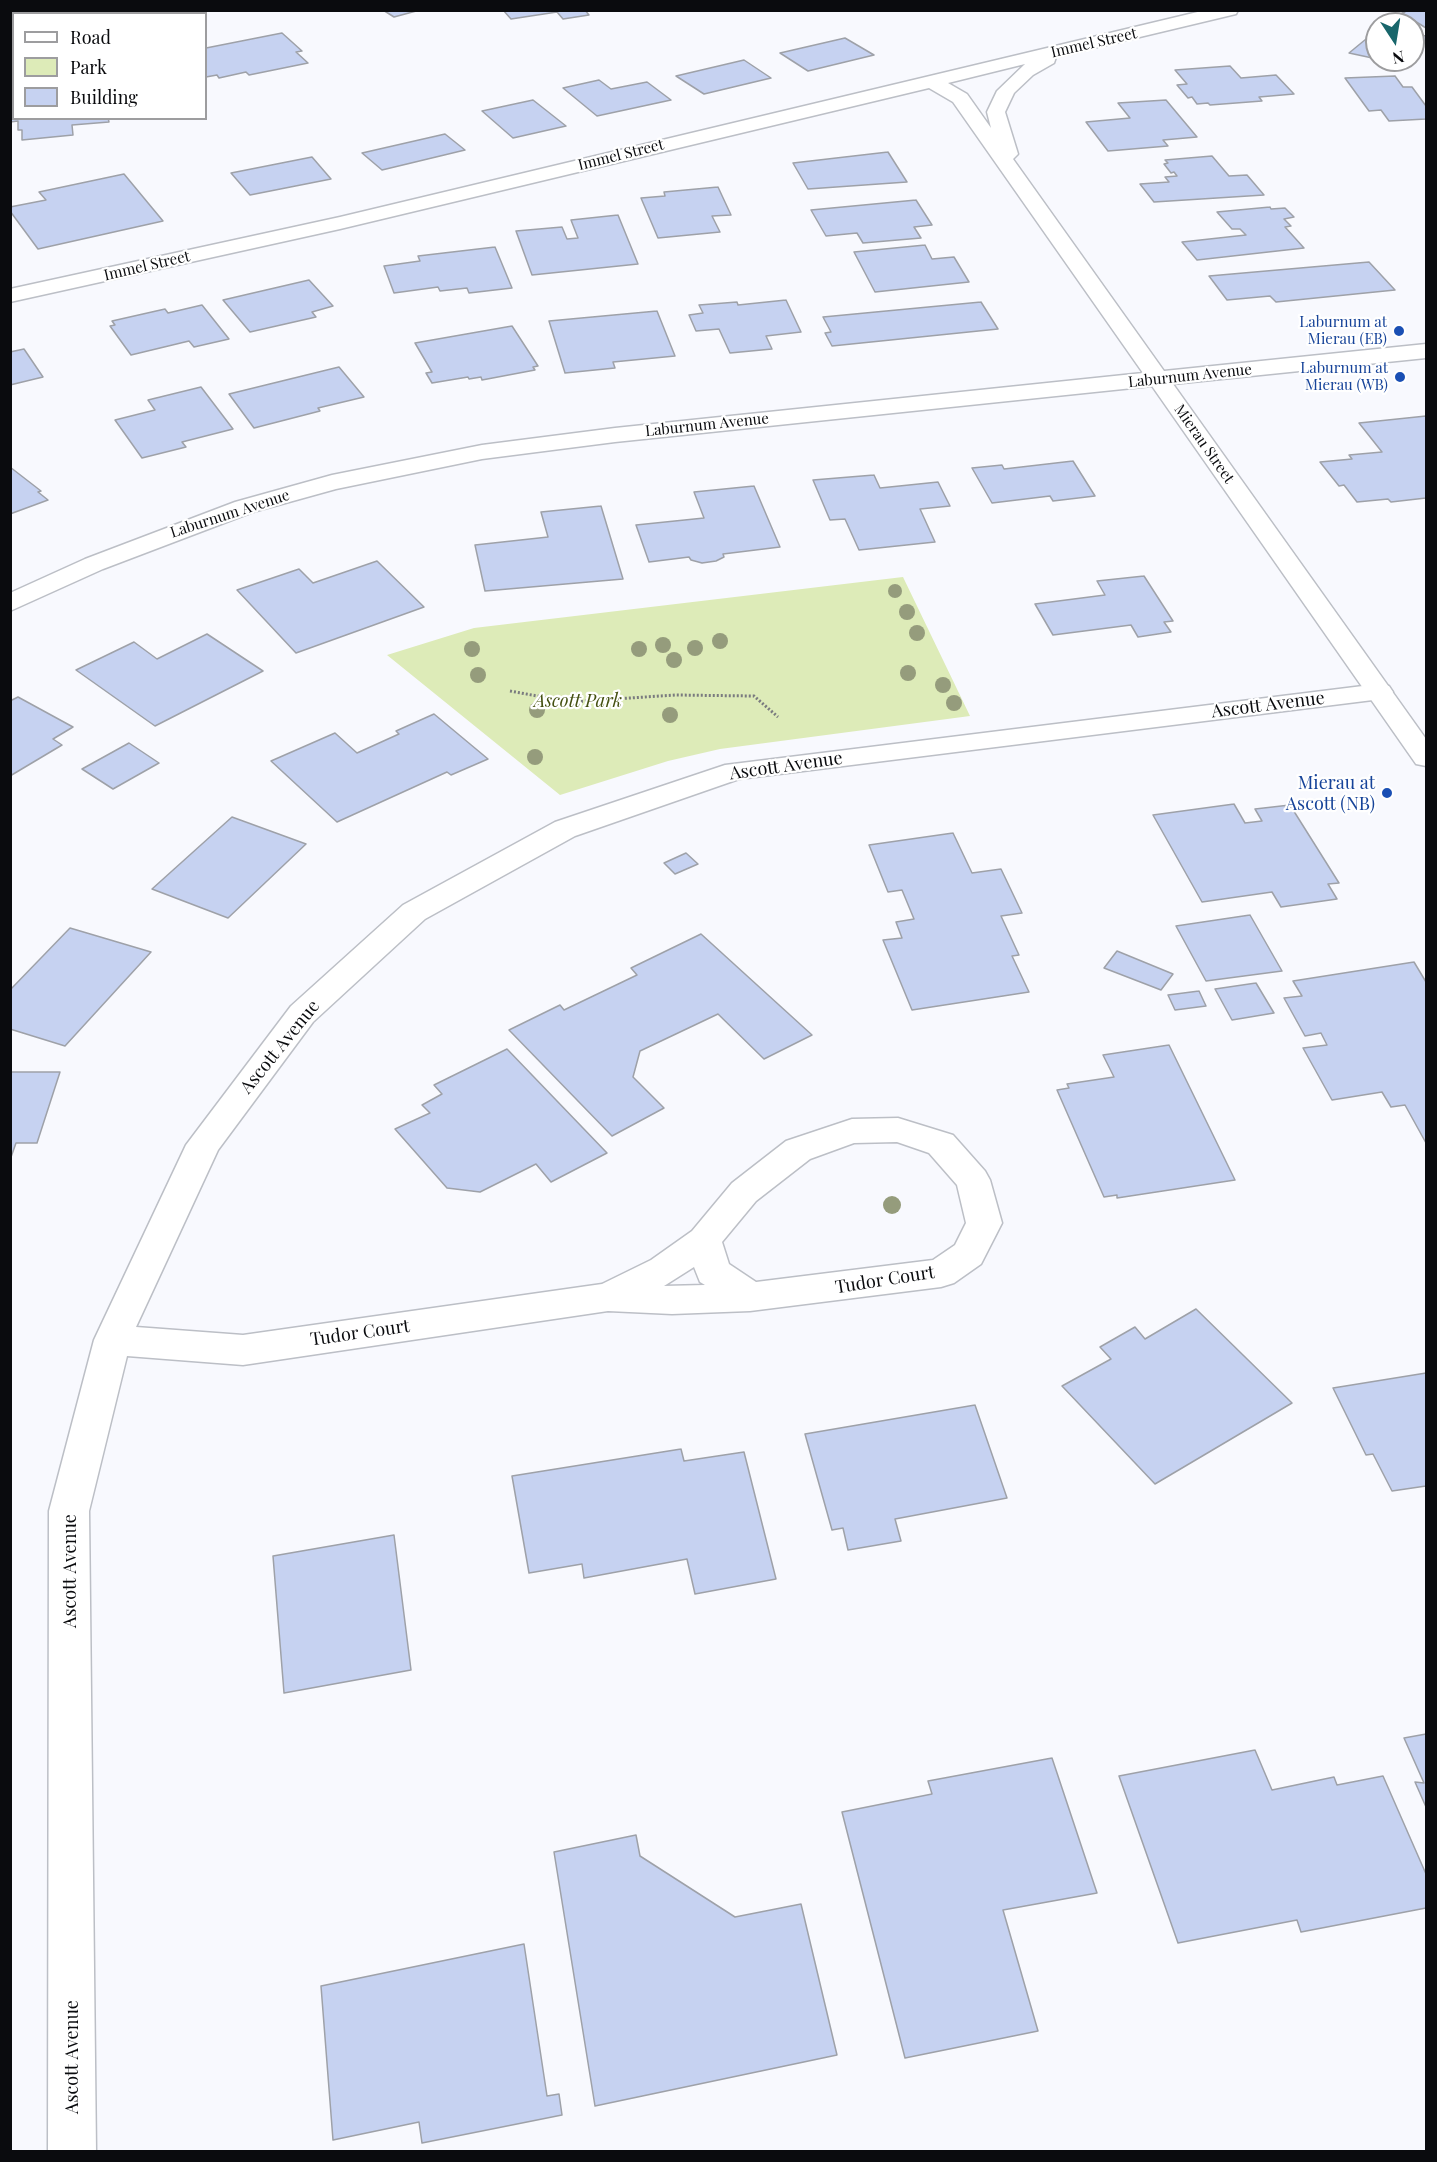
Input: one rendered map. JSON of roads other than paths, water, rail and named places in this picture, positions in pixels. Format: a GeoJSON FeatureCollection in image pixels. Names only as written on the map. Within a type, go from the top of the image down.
{"type":"FeatureCollection","features":[{"type":"Feature","properties":{"kind":"street"},"geometry":{"type":"LineString","coordinates":[[44,12],[65,10]]}},
{"type":"Feature","properties":{"kind":"street","name":"Immel Street"},"geometry":{"type":"LineString","coordinates":[[10,296],[340,223],[1230,10]]}},
{"type":"Feature","properties":{"kind":"street"},"geometry":{"type":"LineString","coordinates":[[1012,170],[996,112],[1006,91],[1027,71],[1065,50]]}},
{"type":"Feature","properties":{"kind":"street","name":"Mierau Street"},"geometry":{"type":"LineString","coordinates":[[931,81],[960,98],[1379,692],[1423,748]]}},
{"type":"Feature","properties":{"kind":"street","name":"Laburnum Avenue"},"geometry":{"type":"LineString","coordinates":[[10,603],[94,564],[244,507],[332,482],[482,452],[615,435],[1426,351]]}},
{"type":"Feature","properties":{"kind":"street","name":"Ascott Avenue"},"geometry":{"type":"LineString","coordinates":[[72,2151],[69,1511],[112,1340],[203,1145],[302,1014],[414,912],[565,829],[735,771],[1379,692]]}},
{"type":"Feature","properties":{"kind":"street","name":"Tudor Court"},"geometry":{"type":"LineString","coordinates":[[112,1340],[243,1350],[608,1297],[672,1300],[750,1297],[941,1273],[968,1254],[984,1223],[973,1180],[941,1144],[898,1130],[852,1131],[798,1150],[744,1192],[704,1240],[664,1270],[608,1297]]}},
{"type":"Feature","properties":{"kind":"street"},"geometry":{"type":"LineString","coordinates":[[704,1240],[713,1272],[750,1297]]}},
{"type":"Feature","properties":{"kind":"place","name":"Laburnum at Mierau (EB)"},"geometry":{"type":"Point","coordinates":[1399,331]}},
{"type":"Feature","properties":{"kind":"place","name":"Laburnum at Mierau (WB)"},"geometry":{"type":"Point","coordinates":[1400,377]}},
{"type":"Feature","properties":{"kind":"place","name":"Mierau at Ascott (NB)"},"geometry":{"type":"Point","coordinates":[1387,793]}},
{"type":"Feature","properties":{"kind":"park label","name":"Ascott Park"},"geometry":{"type":"Point","coordinates":[578,701]}}]}
